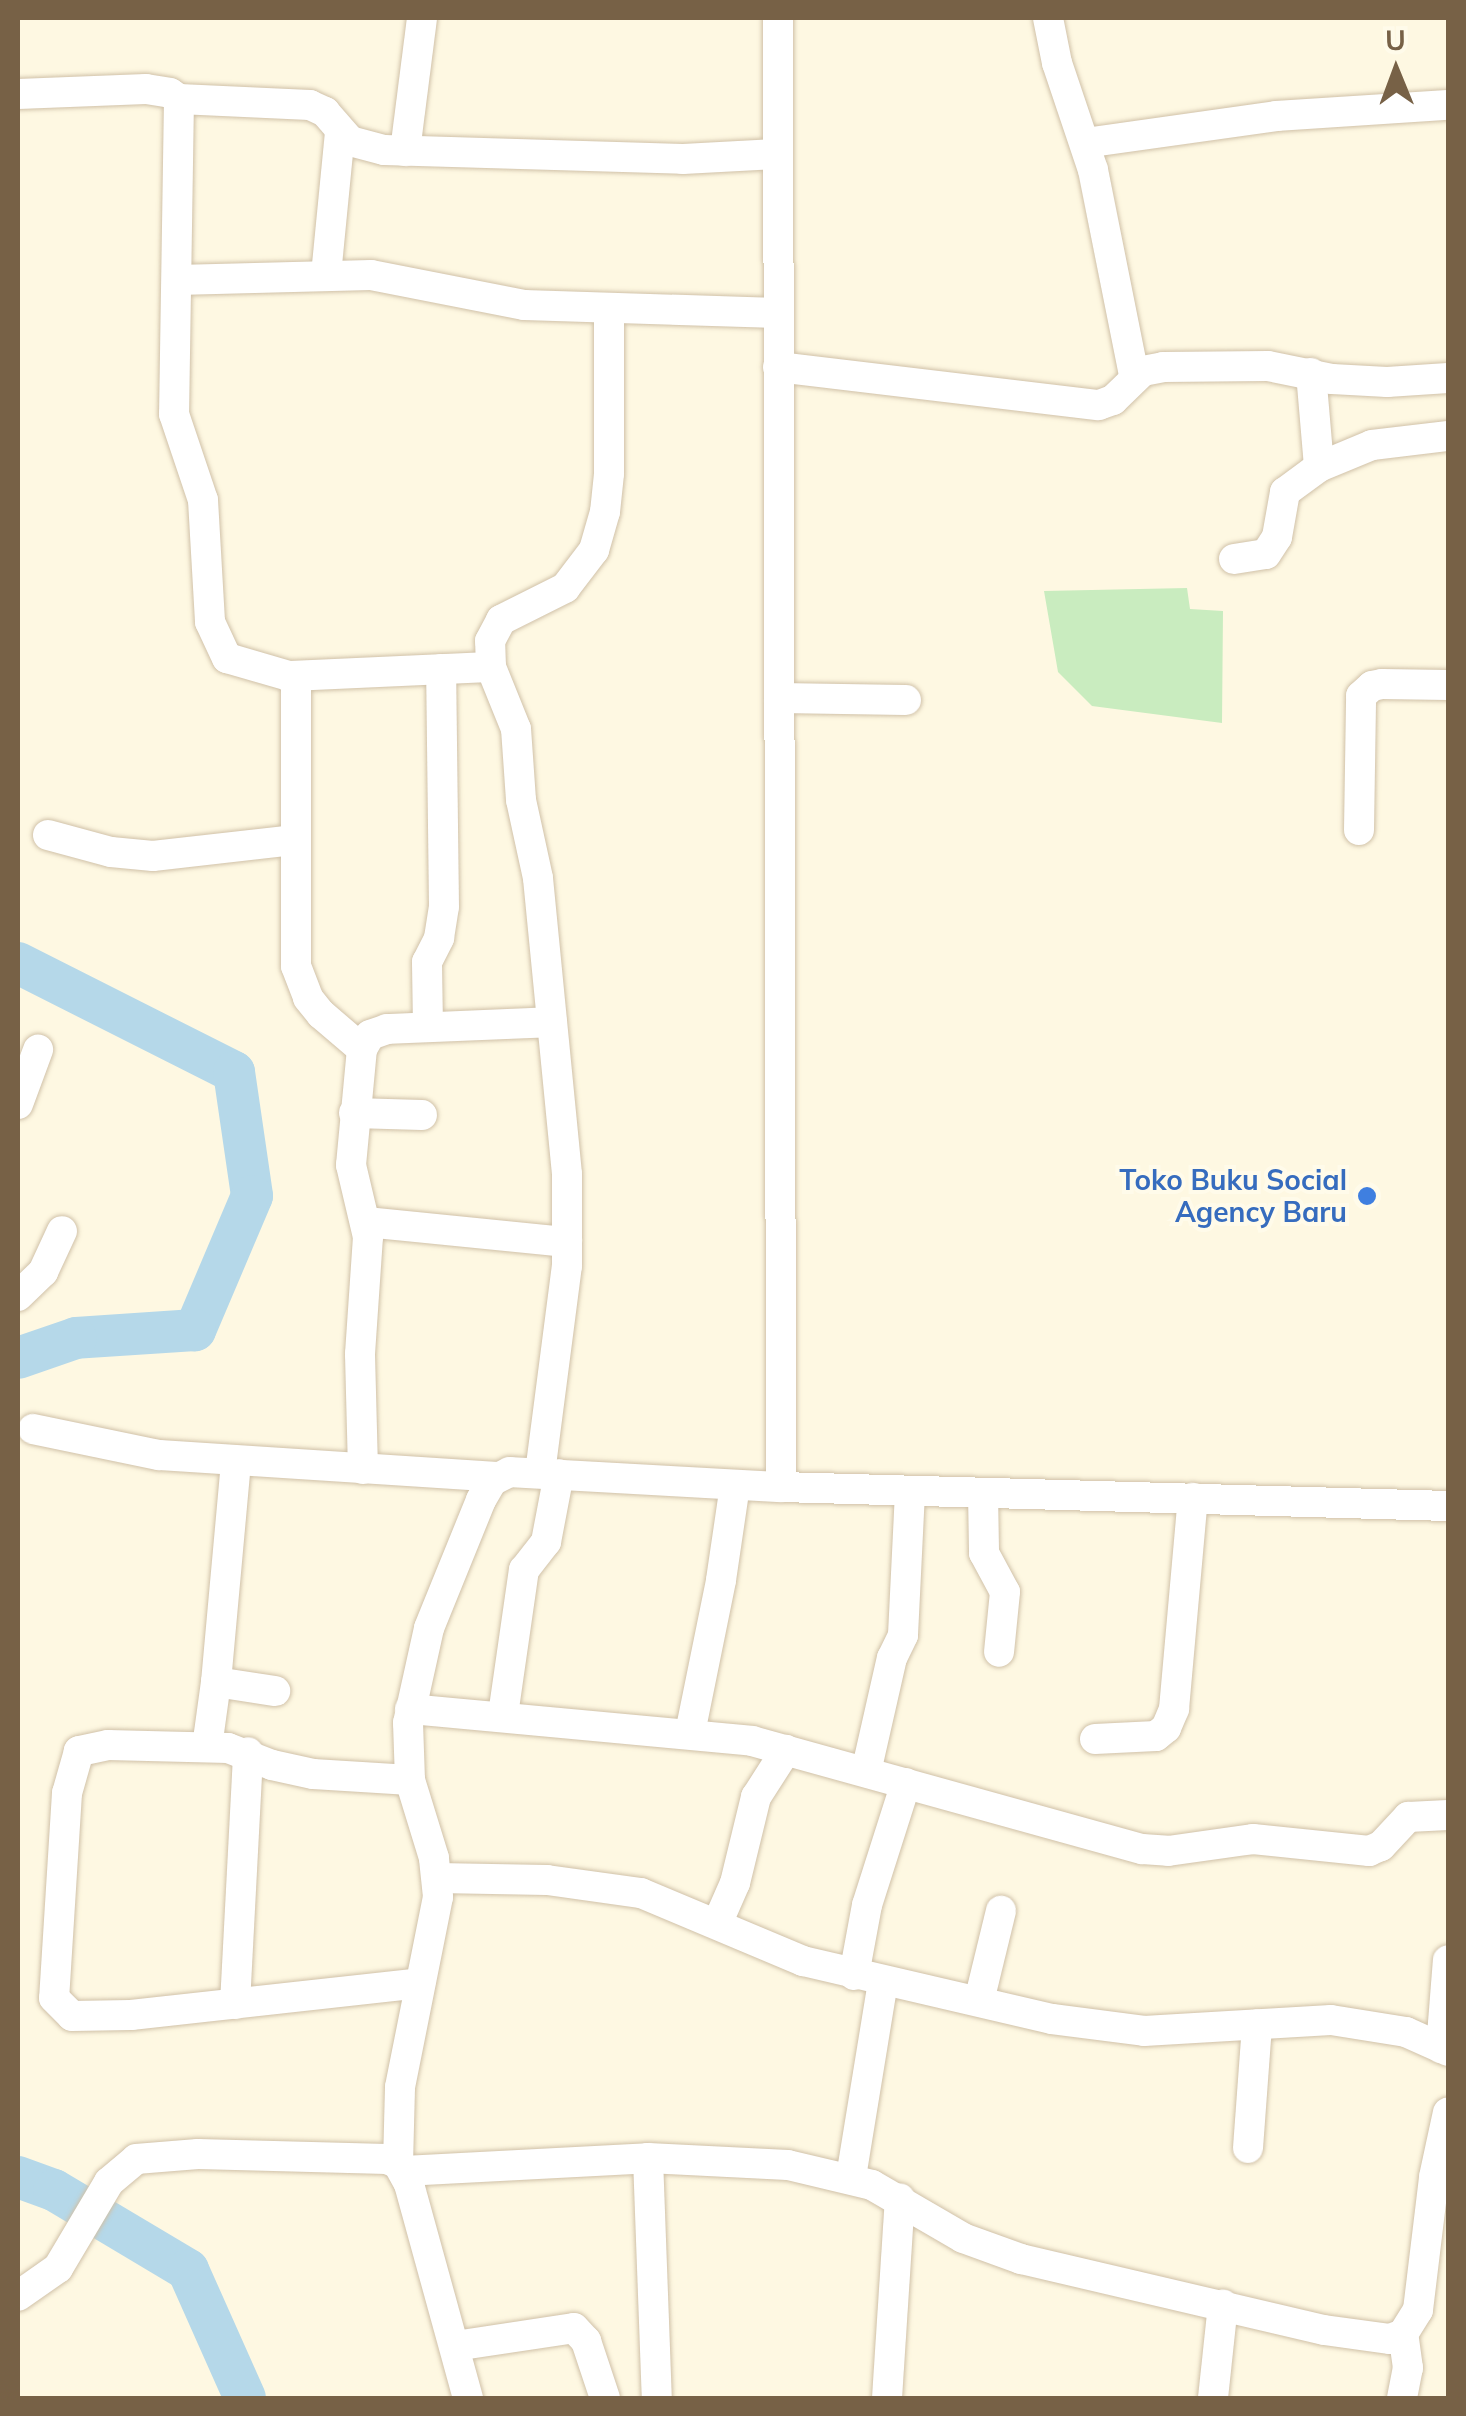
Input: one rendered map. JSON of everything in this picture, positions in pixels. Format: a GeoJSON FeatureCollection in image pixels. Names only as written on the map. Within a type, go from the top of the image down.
{"type":"FeatureCollection","features":[{"type":"Feature","properties":{"kind":"street"},"geometry":{"type":"LineString","coordinates":[[405,151],[422,18]]}},
{"type":"Feature","properties":{"kind":"street"},"geometry":{"type":"LineString","coordinates":[[778,18],[781,1486]]}},
{"type":"Feature","properties":{"kind":"street"},"geometry":{"type":"LineString","coordinates":[[1048,18],[1057,63],[1085,143],[1134,376]]}},
{"type":"Feature","properties":{"kind":"street"},"geometry":{"type":"LineString","coordinates":[[18,94],[146,89],[170,93],[179,99],[310,105],[324,112],[340,133],[364,146],[405,151],[683,159],[776,154]]}},
{"type":"Feature","properties":{"kind":"street"},"geometry":{"type":"LineString","coordinates":[[179,99],[174,414],[203,500],[214,638],[227,658],[289,676],[492,667]]}},
{"type":"Feature","properties":{"kind":"street"},"geometry":{"type":"LineString","coordinates":[[1085,143],[1276,116],[1448,105]]}},
{"type":"Feature","properties":{"kind":"street"},"geometry":{"type":"LineString","coordinates":[[326,275],[340,133]]}},
{"type":"Feature","properties":{"kind":"street"},"geometry":{"type":"LineString","coordinates":[[177,280],[371,275],[524,305],[778,313]]}},
{"type":"Feature","properties":{"kind":"street"},"geometry":{"type":"LineString","coordinates":[[503,1716],[524,1570],[546,1542],[567,1242],[564,1144],[542,904],[522,800],[516,729],[492,667],[495,626],[565,588],[586,566],[600,533],[608,474],[609,310]]}},
{"type":"Feature","properties":{"kind":"street"},"geometry":{"type":"LineString","coordinates":[[778,367],[1098,404],[1112,400],[1134,376],[1152,369],[1268,366],[1387,382],[1448,378]]}},
{"type":"Feature","properties":{"kind":"street"},"geometry":{"type":"LineString","coordinates":[[1311,373],[1319,467]]}},
{"type":"Feature","properties":{"kind":"street"},"geometry":{"type":"LineString","coordinates":[[1234,560],[1266,554],[1276,537],[1286,492],[1319,467],[1372,444],[1448,436]]}},
{"type":"Feature","properties":{"kind":"street"},"geometry":{"type":"LineString","coordinates":[[428,1027],[427,962],[439,938],[444,907],[441,669]]}},
{"type":"Feature","properties":{"kind":"street"},"geometry":{"type":"LineString","coordinates":[[289,676],[296,684],[298,710],[294,938],[301,983],[321,1014],[362,1049]]}},
{"type":"Feature","properties":{"kind":"street"},"geometry":{"type":"LineString","coordinates":[[1359,830],[1361,696],[1372,686],[1382,684],[1448,685]]}},
{"type":"Feature","properties":{"kind":"street"},"geometry":{"type":"LineString","coordinates":[[779,698],[906,700]]}},
{"type":"Feature","properties":{"kind":"street"},"geometry":{"type":"LineString","coordinates":[[48,835],[111,852],[153,856],[293,840]]}},
{"type":"Feature","properties":{"kind":"street"},"geometry":{"type":"LineString","coordinates":[[363,1469],[360,1354],[368,1251],[366,1222],[352,1182],[354,1113],[362,1049],[377,1031],[552,1022]]}},
{"type":"Feature","properties":{"kind":"street"},"geometry":{"type":"LineString","coordinates":[[18,1104],[38,1050]]}},
{"type":"Feature","properties":{"kind":"street"},"geometry":{"type":"LineString","coordinates":[[354,1113],[422,1114]]}},
{"type":"Feature","properties":{"kind":"street"},"geometry":{"type":"LineString","coordinates":[[366,1222],[567,1242]]}},
{"type":"Feature","properties":{"kind":"street"},"geometry":{"type":"LineString","coordinates":[[18,1296],[42,1272],[62,1232]]}},
{"type":"Feature","properties":{"kind":"street"},"geometry":{"type":"LineString","coordinates":[[33,1429],[159,1455],[497,1477],[510,1472],[550,1473],[735,1485],[1448,1506]]}},
{"type":"Feature","properties":{"kind":"street"},"geometry":{"type":"LineString","coordinates":[[207,1747],[236,1462]]}},
{"type":"Feature","properties":{"kind":"street"},"geometry":{"type":"LineString","coordinates":[[468,2398],[401,2168],[400,2087],[435,1923],[436,1878],[410,1780],[410,1709],[438,1601],[481,1500],[497,1477]]}},
{"type":"Feature","properties":{"kind":"street"},"geometry":{"type":"LineString","coordinates":[[690,1733],[724,1568],[735,1485]]}},
{"type":"Feature","properties":{"kind":"street"},"geometry":{"type":"LineString","coordinates":[[866,1772],[892,1658],[903,1635],[910,1491]]}},
{"type":"Feature","properties":{"kind":"street"},"geometry":{"type":"LineString","coordinates":[[982,1494],[984,1553],[1005,1592],[998,1652]]}},
{"type":"Feature","properties":{"kind":"street"},"geometry":{"type":"LineString","coordinates":[[1094,1739],[1156,1736],[1170,1719],[1184,1620],[1193,1498]]}},
{"type":"Feature","properties":{"kind":"street"},"geometry":{"type":"LineString","coordinates":[[216,1682],[275,1691]]}},
{"type":"Feature","properties":{"kind":"street"},"geometry":{"type":"LineString","coordinates":[[410,1709],[690,1733],[786,1750],[1118,1844],[1168,1851],[1253,1840],[1370,1851],[1382,1846],[1408,1816],[1448,1815]]}},
{"type":"Feature","properties":{"kind":"street"},"geometry":{"type":"LineString","coordinates":[[410,1780],[313,1774],[272,1765],[248,1752],[207,1747],[108,1745],[80,1751],[67,1793],[54,1998],[72,2016],[132,2016],[420,1983]]}},
{"type":"Feature","properties":{"kind":"street"},"geometry":{"type":"LineString","coordinates":[[717,1924],[735,1883],[756,1796],[786,1750]]}},
{"type":"Feature","properties":{"kind":"street"},"geometry":{"type":"LineString","coordinates":[[234,2004],[248,1752]]}},
{"type":"Feature","properties":{"kind":"street"},"geometry":{"type":"LineString","coordinates":[[850,2178],[869,1978],[867,1905],[906,1784]]}},
{"type":"Feature","properties":{"kind":"street"},"geometry":{"type":"LineString","coordinates":[[436,1878],[531,1879],[610,1888],[665,1900],[791,1957],[869,1978],[1113,2029],[1173,2031],[1257,2024],[1362,2023],[1406,2032],[1445,2050],[1448,1960]]}},
{"type":"Feature","properties":{"kind":"street"},"geometry":{"type":"LineString","coordinates":[[978,2001],[1001,1911]]}},
{"type":"Feature","properties":{"kind":"street"},"geometry":{"type":"LineString","coordinates":[[1248,2148],[1257,2024]]}},
{"type":"Feature","properties":{"kind":"street"},"geometry":{"type":"LineString","coordinates":[[1402,2398],[1408,2368],[1403,2334],[1418,2310],[1424,2282],[1434,2176],[1448,2112]]}},
{"type":"Feature","properties":{"kind":"street"},"geometry":{"type":"LineString","coordinates":[[18,2296],[58,2268],[109,2182],[136,2159],[164,2154],[356,2155],[401,2168],[648,2158],[766,2162],[850,2178],[900,2198],[964,2238],[1021,2259],[1324,2330],[1390,2338],[1403,2334]]}},
{"type":"Feature","properties":{"kind":"street"},"geometry":{"type":"LineString","coordinates":[[648,2158],[657,2398]]}},
{"type":"Feature","properties":{"kind":"street"},"geometry":{"type":"LineString","coordinates":[[887,2398],[900,2198]]}},
{"type":"Feature","properties":{"kind":"street"},"geometry":{"type":"LineString","coordinates":[[1214,2398],[1223,2305]]}},
{"type":"Feature","properties":{"kind":"street"},"geometry":{"type":"LineString","coordinates":[[455,2346],[574,2328],[582,2334],[606,2398]]}},
{"type":"Feature","properties":{"kind":"green space"},"geometry":{"type":"Polygon","coordinates":[[[1187,588],[1190,609],[1223,611],[1222,723],[1092,706],[1058,672],[1044,591],[1187,588]]]}},
{"type":"Feature","properties":{"kind":"waterway"},"geometry":{"type":"LineString","coordinates":[[18,963],[234,1072],[252,1196],[195,1330],[76,1338],[18,1358]]}},
{"type":"Feature","properties":{"kind":"waterway"},"geometry":{"type":"LineString","coordinates":[[18,2177],[54,2190],[188,2270],[245,2398]]}},
{"type":"Feature","properties":{"kind":"place","name":"Toko Buku Social Agency Baru"},"geometry":{"type":"Point","coordinates":[1367,1196]}}]}
